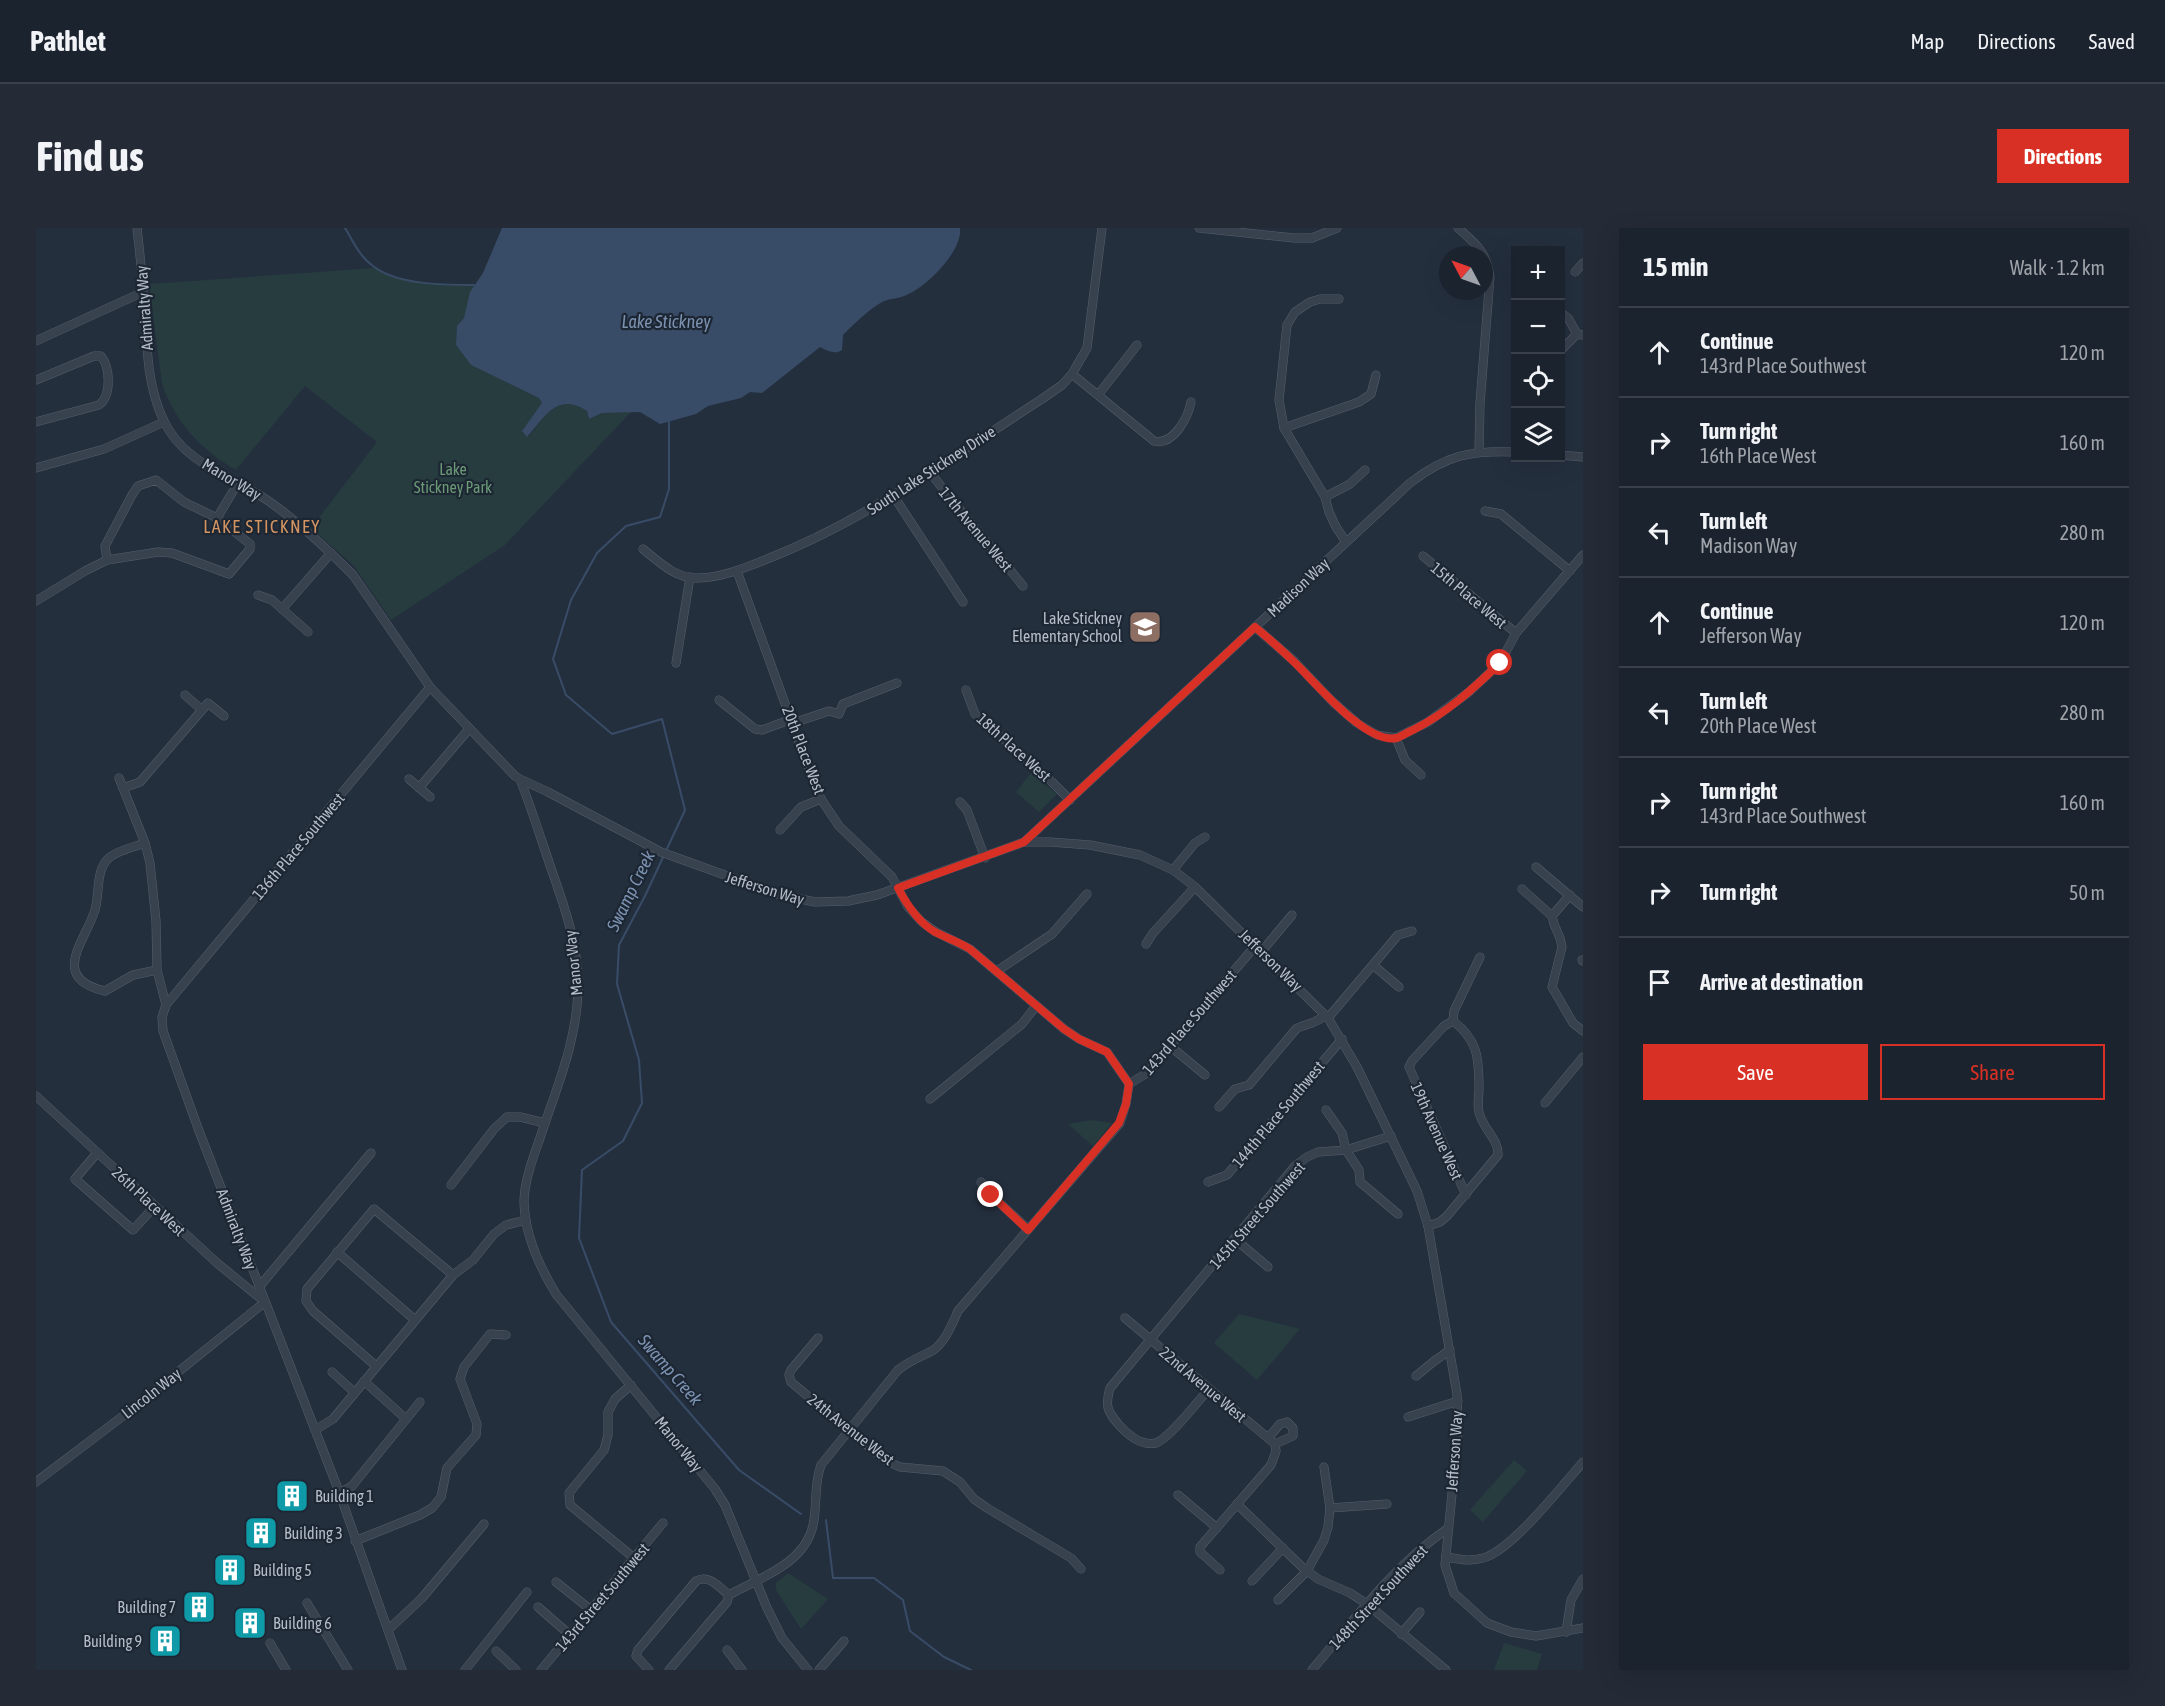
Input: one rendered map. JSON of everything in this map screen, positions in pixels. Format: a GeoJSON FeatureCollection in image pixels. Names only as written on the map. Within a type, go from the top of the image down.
{"type":"FeatureCollection","features":[{"type":"Feature","properties":{"kind":"street","name":"Admiralty Way"},"geometry":{"type":"LineString","coordinates":[[137,228],[148,363],[152,387],[164,422]]}},
{"type":"Feature","properties":{"kind":"street","name":"South Lake Stickney Drive"},"geometry":{"type":"LineString","coordinates":[[690,577],[698,578],[737,571],[785,552],[857,517],[1042,399],[1072,374],[1082,359],[1089,338],[1102,228]]}},
{"type":"Feature","properties":{"kind":"street"},"geometry":{"type":"LineString","coordinates":[[1199,228],[1312,238],[1337,228]]}},
{"type":"Feature","properties":{"kind":"street"},"geometry":{"type":"LineString","coordinates":[[1458,228],[1476,243],[1486,258],[1490,277],[1480,403],[1479,452]]}},
{"type":"Feature","properties":{"kind":"street"},"geometry":{"type":"LineString","coordinates":[[1575,272],[1583,262]]}},
{"type":"Feature","properties":{"kind":"street"},"geometry":{"type":"LineString","coordinates":[[36,341],[143,292]]}},
{"type":"Feature","properties":{"kind":"street"},"geometry":{"type":"LineString","coordinates":[[1339,299],[1320,299],[1310,302],[1296,312],[1287,326],[1279,400],[1284,428],[1325,497],[1329,512],[1346,542]]}},
{"type":"Feature","properties":{"kind":"street"},"geometry":{"type":"LineString","coordinates":[[1565,316],[1580,335],[1565,347]]}},
{"type":"Feature","properties":{"kind":"street"},"geometry":{"type":"LineString","coordinates":[[1098,395],[1137,345]]}},
{"type":"Feature","properties":{"kind":"street"},"geometry":{"type":"LineString","coordinates":[[36,380],[94,356],[101,356],[106,361],[108,393],[105,401],[99,405],[36,422]]}},
{"type":"Feature","properties":{"kind":"street"},"geometry":{"type":"LineString","coordinates":[[1072,374],[1154,441],[1161,443],[1171,436],[1188,414],[1191,402]]}},
{"type":"Feature","properties":{"kind":"street"},"geometry":{"type":"LineString","coordinates":[[1284,428],[1359,402],[1371,394],[1376,375]]}},
{"type":"Feature","properties":{"kind":"street"},"geometry":{"type":"LineString","coordinates":[[36,468],[104,449],[164,422]]}},
{"type":"Feature","properties":{"kind":"street","name":"Manor Way"},"geometry":{"type":"LineString","coordinates":[[164,422],[191,454],[209,468],[267,500],[331,553],[353,575],[430,687],[520,779],[572,931],[579,986],[577,1016],[568,1057],[528,1176],[524,1199],[526,1220],[535,1252],[556,1294],[725,1505],[767,1608],[782,1638],[808,1670]]}},
{"type":"Feature","properties":{"kind":"street","name":"Madison Way"},"geometry":{"type":"LineString","coordinates":[[1024,842],[1422,474],[1455,456],[1479,452],[1511,452]]}},
{"type":"Feature","properties":{"kind":"street"},"geometry":{"type":"LineString","coordinates":[[1565,455],[1583,457]]}},
{"type":"Feature","properties":{"kind":"street"},"geometry":{"type":"LineString","coordinates":[[1325,497],[1350,484],[1365,470]]}},
{"type":"Feature","properties":{"kind":"street","name":"17th Avenue West"},"geometry":{"type":"LineString","coordinates":[[930,472],[954,505],[984,536],[1023,586]]}},
{"type":"Feature","properties":{"kind":"street"},"geometry":{"type":"LineString","coordinates":[[36,601],[107,560],[158,552],[172,553],[229,574],[250,549],[250,544],[217,518],[184,502],[156,480],[138,486],[132,495],[105,546],[107,560]]}},
{"type":"Feature","properties":{"kind":"street"},"geometry":{"type":"LineString","coordinates":[[217,518],[238,483]]}},
{"type":"Feature","properties":{"kind":"street"},"geometry":{"type":"LineString","coordinates":[[893,495],[963,602]]}},
{"type":"Feature","properties":{"kind":"street"},"geometry":{"type":"LineString","coordinates":[[1485,511],[1501,514],[1570,571]]}},
{"type":"Feature","properties":{"kind":"street"},"geometry":{"type":"LineString","coordinates":[[643,549],[676,574],[690,577],[676,663]]}},
{"type":"Feature","properties":{"kind":"street"},"geometry":{"type":"LineString","coordinates":[[282,609],[331,553]]}},
{"type":"Feature","properties":{"kind":"street","name":"15th Place West"},"geometry":{"type":"LineString","coordinates":[[1423,556],[1516,633]]}},
{"type":"Feature","properties":{"kind":"street"},"geometry":{"type":"LineString","coordinates":[[1255,627],[1294,661],[1333,702],[1357,723],[1377,735],[1396,738],[1428,722],[1469,692],[1500,663],[1516,633],[1582,556]]}},
{"type":"Feature","properties":{"kind":"street","name":"20th Place West"},"geometry":{"type":"LineString","coordinates":[[737,571],[821,799],[839,826],[881,864],[892,877],[908,907],[922,922],[936,932],[970,949],[1036,1006],[1079,1039],[1107,1052],[1129,1084]]}},
{"type":"Feature","properties":{"kind":"street"},"geometry":{"type":"LineString","coordinates":[[258,595],[272,600],[308,632]]}},
{"type":"Feature","properties":{"kind":"street"},"geometry":{"type":"LineString","coordinates":[[719,700],[755,729],[762,730],[829,711],[839,714],[843,704],[897,683]]}},
{"type":"Feature","properties":{"kind":"street","name":"136th Place Southwest"},"geometry":{"type":"LineString","coordinates":[[166,1005],[430,687]]}},
{"type":"Feature","properties":{"kind":"street","name":"18th Place West"},"geometry":{"type":"LineString","coordinates":[[966,690],[975,714],[1070,800]]}},
{"type":"Feature","properties":{"kind":"street"},"geometry":{"type":"LineString","coordinates":[[185,695],[202,710]]}},
{"type":"Feature","properties":{"kind":"street"},"geometry":{"type":"LineString","coordinates":[[123,788],[140,782],[208,703],[224,716]]}},
{"type":"Feature","properties":{"kind":"street"},"geometry":{"type":"LineString","coordinates":[[419,788],[469,729]]}},
{"type":"Feature","properties":{"kind":"street"},"geometry":{"type":"LineString","coordinates":[[1396,738],[1405,760],[1421,776]]}},
{"type":"Feature","properties":{"kind":"street","name":"Admiralty Way"},"geometry":{"type":"LineString","coordinates":[[119,778],[145,843],[150,863],[156,921],[157,970],[166,1005],[162,1017],[166,1041],[340,1493],[402,1670]]}},
{"type":"Feature","properties":{"kind":"street"},"geometry":{"type":"LineString","coordinates":[[409,779],[430,797]]}},
{"type":"Feature","properties":{"kind":"street","name":"Jefferson Way"},"geometry":{"type":"LineString","coordinates":[[520,779],[681,861],[777,894],[815,902],[848,902],[898,888],[1024,842],[1050,842],[1118,850],[1140,855],[1173,870],[1195,887],[1327,1016],[1342,1039],[1417,1191],[1428,1226],[1458,1401],[1458,1433],[1446,1557],[1447,1577],[1454,1593],[1487,1623],[1510,1632],[1536,1636],[1583,1629]]}},
{"type":"Feature","properties":{"kind":"street"},"geometry":{"type":"LineString","coordinates":[[780,830],[801,807],[821,799]]}},
{"type":"Feature","properties":{"kind":"street"},"geometry":{"type":"LineString","coordinates":[[960,802],[967,810],[985,858]]}},
{"type":"Feature","properties":{"kind":"street"},"geometry":{"type":"LineString","coordinates":[[1173,870],[1195,843],[1205,837]]}},
{"type":"Feature","properties":{"kind":"street"},"geometry":{"type":"LineString","coordinates":[[145,843],[110,857],[102,868],[96,908],[75,953],[74,964],[76,973],[84,982],[94,989],[105,991],[133,975],[157,970]]}},
{"type":"Feature","properties":{"kind":"street"},"geometry":{"type":"LineString","coordinates":[[1536,867],[1583,907]]}},
{"type":"Feature","properties":{"kind":"street"},"geometry":{"type":"LineString","coordinates":[[1146,944],[1153,933],[1195,887]]}},
{"type":"Feature","properties":{"kind":"street"},"geometry":{"type":"LineString","coordinates":[[1522,888],[1552,916],[1562,947],[1552,987],[1573,1023],[1583,1031]]}},
{"type":"Feature","properties":{"kind":"street"},"geometry":{"type":"LineString","coordinates":[[997,971],[1052,934],[1087,894]]}},
{"type":"Feature","properties":{"kind":"street"},"geometry":{"type":"LineString","coordinates":[[1552,916],[1570,895]]}},
{"type":"Feature","properties":{"kind":"street","name":"143rd Place Southwest"},"geometry":{"type":"LineString","coordinates":[[669,1670],[727,1602],[729,1595],[756,1580],[773,1574],[788,1562],[805,1543],[813,1527],[816,1503],[815,1481],[821,1465],[898,1370],[909,1361],[934,1350],[947,1334],[958,1311],[1119,1123],[1126,1104],[1129,1084],[1148,1073],[1259,948],[1292,915]]}},
{"type":"Feature","properties":{"kind":"street"},"geometry":{"type":"LineString","coordinates":[[1219,1107],[1235,1089],[1249,1085],[1296,1029],[1304,1025],[1315,1024],[1327,1016],[1398,935],[1412,931]]}},
{"type":"Feature","properties":{"kind":"street"},"geometry":{"type":"LineString","coordinates":[[1428,1226],[1447,1216],[1495,1161],[1498,1150],[1479,1115],[1478,1060],[1474,1044],[1466,1031],[1453,1022],[1454,1011],[1480,957]]}},
{"type":"Feature","properties":{"kind":"street"},"geometry":{"type":"LineString","coordinates":[[1373,965],[1399,987]]}},
{"type":"Feature","properties":{"kind":"street"},"geometry":{"type":"LineString","coordinates":[[930,1099],[1022,1024],[1036,1006]]}},
{"type":"Feature","properties":{"kind":"street","name":"19th Avenue West"},"geometry":{"type":"LineString","coordinates":[[1453,1022],[1444,1026],[1409,1067],[1466,1195]]}},
{"type":"Feature","properties":{"kind":"street","name":"144th Place Southwest"},"geometry":{"type":"LineString","coordinates":[[1208,1182],[1227,1175],[1342,1039]]}},
{"type":"Feature","properties":{"kind":"street"},"geometry":{"type":"LineString","coordinates":[[1170,1046],[1205,1075]]}},
{"type":"Feature","properties":{"kind":"street"},"geometry":{"type":"LineString","coordinates":[[1545,1104],[1583,1057]]}},
{"type":"Feature","properties":{"kind":"street","name":"26th Place West"},"geometry":{"type":"LineString","coordinates":[[36,1096],[217,1263],[265,1302]]}},
{"type":"Feature","properties":{"kind":"street"},"geometry":{"type":"LineString","coordinates":[[1326,1110],[1342,1133],[1346,1150],[1359,1170],[1360,1182],[1398,1214]]}},
{"type":"Feature","properties":{"kind":"street"},"geometry":{"type":"LineString","coordinates":[[451,1185],[494,1129],[507,1117],[520,1117],[545,1123]]}},
{"type":"Feature","properties":{"kind":"street","name":"145th Street Southwest"},"geometry":{"type":"LineString","coordinates":[[1209,1389],[1167,1436],[1156,1443],[1141,1443],[1122,1429],[1110,1414],[1106,1402],[1110,1388],[1301,1161],[1318,1152],[1346,1150],[1391,1136]]}},
{"type":"Feature","properties":{"kind":"street"},"geometry":{"type":"LineString","coordinates":[[97,1153],[75,1179],[133,1230],[155,1206]]}},
{"type":"Feature","properties":{"kind":"street"},"geometry":{"type":"LineString","coordinates":[[259,1287],[371,1153]]}},
{"type":"Feature","properties":{"kind":"street"},"geometry":{"type":"LineString","coordinates":[[981,1182],[991,1195],[1028,1230]]}},
{"type":"Feature","properties":{"kind":"street"},"geometry":{"type":"LineString","coordinates":[[376,1366],[313,1311],[306,1301],[307,1288],[337,1252],[374,1209],[453,1275]]}},
{"type":"Feature","properties":{"kind":"street"},"geometry":{"type":"LineString","coordinates":[[315,1431],[333,1419],[453,1275],[473,1260],[494,1234],[506,1225],[526,1220]]}},
{"type":"Feature","properties":{"kind":"street"},"geometry":{"type":"LineString","coordinates":[[1234,1239],[1268,1268]]}},
{"type":"Feature","properties":{"kind":"street"},"geometry":{"type":"LineString","coordinates":[[337,1252],[415,1320]]}},
{"type":"Feature","properties":{"kind":"street","name":"Lincoln Way"},"geometry":{"type":"LineString","coordinates":[[36,1482],[127,1413],[265,1302]]}},
{"type":"Feature","properties":{"kind":"street","name":"22nd Avenue West"},"geometry":{"type":"LineString","coordinates":[[1125,1318],[1273,1445],[1271,1465],[1237,1504]]}},
{"type":"Feature","properties":{"kind":"street"},"geometry":{"type":"LineString","coordinates":[[355,1541],[420,1515],[432,1508],[441,1497],[447,1468],[476,1434],[477,1424],[460,1379],[464,1367],[490,1335],[506,1335]]}},
{"type":"Feature","properties":{"kind":"street","name":"24th Avenue West"},"geometry":{"type":"LineString","coordinates":[[818,1338],[791,1370],[790,1379],[885,1460],[900,1467],[943,1472],[960,1482],[974,1498],[987,1508],[1071,1558],[1081,1569]]}},
{"type":"Feature","properties":{"kind":"street"},"geometry":{"type":"LineString","coordinates":[[1416,1376],[1450,1350]]}},
{"type":"Feature","properties":{"kind":"street"},"geometry":{"type":"LineString","coordinates":[[332,1372],[354,1392]]}},
{"type":"Feature","properties":{"kind":"street"},"geometry":{"type":"LineString","coordinates":[[364,1381],[406,1419]]}},
{"type":"Feature","properties":{"kind":"street"},"geometry":{"type":"LineString","coordinates":[[631,1386],[615,1399],[608,1412],[608,1435],[604,1450],[569,1493],[570,1505],[634,1558]]}},
{"type":"Feature","properties":{"kind":"street"},"geometry":{"type":"LineString","coordinates":[[1408,1417],[1458,1401]]}},
{"type":"Feature","properties":{"kind":"street"},"geometry":{"type":"LineString","coordinates":[[340,1493],[352,1486],[420,1402]]}},
{"type":"Feature","properties":{"kind":"street"},"geometry":{"type":"LineString","coordinates":[[1446,1557],[1473,1560],[1486,1558],[1507,1545],[1583,1462]]}},
{"type":"Feature","properties":{"kind":"street"},"geometry":{"type":"LineString","coordinates":[[1278,1600],[1307,1570],[1324,1540],[1330,1508],[1324,1467]]}},
{"type":"Feature","properties":{"kind":"street"},"geometry":{"type":"LineString","coordinates":[[1178,1495],[1216,1528]]}},
{"type":"Feature","properties":{"kind":"street"},"geometry":{"type":"LineString","coordinates":[[1220,1570],[1200,1552],[1200,1547],[1237,1504],[1318,1579],[1350,1593],[1367,1604],[1446,1670]]}},
{"type":"Feature","properties":{"kind":"street"},"geometry":{"type":"LineString","coordinates":[[1330,1508],[1387,1504]]}},
{"type":"Feature","properties":{"kind":"street","name":"143rd Street Southwest"},"geometry":{"type":"LineString","coordinates":[[541,1670],[663,1523]]}},
{"type":"Feature","properties":{"kind":"street"},"geometry":{"type":"LineString","coordinates":[[388,1630],[422,1598],[484,1524]]}},
{"type":"Feature","properties":{"kind":"street","name":"148th Street Southwest"},"geometry":{"type":"LineString","coordinates":[[1312,1670],[1367,1604],[1414,1555],[1429,1541],[1448,1529]]}},
{"type":"Feature","properties":{"kind":"street"},"geometry":{"type":"LineString","coordinates":[[1252,1581],[1283,1548]]}},
{"type":"Feature","properties":{"kind":"street"},"geometry":{"type":"LineString","coordinates":[[646,1667],[636,1656],[638,1650],[696,1581],[708,1578],[729,1595]]}},
{"type":"Feature","properties":{"kind":"street"},"geometry":{"type":"LineString","coordinates":[[1566,1632],[1571,1600],[1583,1579]]}},
{"type":"Feature","properties":{"kind":"street"},"geometry":{"type":"LineString","coordinates":[[555,1582],[591,1610]]}},
{"type":"Feature","properties":{"kind":"street"},"geometry":{"type":"LineString","coordinates":[[465,1670],[526,1592]]}},
{"type":"Feature","properties":{"kind":"street"},"geometry":{"type":"LineString","coordinates":[[307,1602],[348,1670]]}},
{"type":"Feature","properties":{"kind":"street"},"geometry":{"type":"LineString","coordinates":[[538,1607],[570,1635]]}},
{"type":"Feature","properties":{"kind":"street"},"geometry":{"type":"LineString","coordinates":[[1401,1634],[1420,1612]]}},
{"type":"Feature","properties":{"kind":"street"},"geometry":{"type":"LineString","coordinates":[[819,1670],[844,1641]]}},
{"type":"Feature","properties":{"kind":"street"},"geometry":{"type":"LineString","coordinates":[[270,1643],[286,1670]]}},
{"type":"Feature","properties":{"kind":"street"},"geometry":{"type":"LineString","coordinates":[[727,1650],[742,1670]]}},
{"type":"Feature","properties":{"kind":"street"},"geometry":{"type":"LineString","coordinates":[[496,1652],[516,1670]]}},
{"type":"Feature","properties":{"kind":"green space","name":"Lake Stickney Park"},"geometry":{"type":"Polygon","coordinates":[[[374,268],[397,278],[446,285],[474,285],[464,318],[457,326],[456,345],[471,365],[539,398],[543,403],[522,431],[528,437],[547,414],[560,405],[577,406],[587,411],[589,419],[602,413],[631,412],[505,545],[391,620],[354,566],[311,528],[377,442],[305,386],[236,470],[223,462],[191,434],[167,398],[162,384],[149,284],[374,268]]]}},
{"type":"Feature","properties":{"kind":"green space"},"geometry":{"type":"Polygon","coordinates":[[[1031,773],[1057,794],[1039,812],[1016,792],[1031,773]]]}},
{"type":"Feature","properties":{"kind":"green space"},"geometry":{"type":"Polygon","coordinates":[[[1091,1120],[1112,1123],[1093,1146],[1068,1124],[1091,1120]]]}},
{"type":"Feature","properties":{"kind":"green space"},"geometry":{"type":"Polygon","coordinates":[[[1239,1314],[1300,1329],[1257,1380],[1214,1343],[1239,1314]]]}},
{"type":"Feature","properties":{"kind":"green space"},"geometry":{"type":"Polygon","coordinates":[[[1514,1460],[1527,1471],[1483,1522],[1470,1510],[1514,1460]]]}},
{"type":"Feature","properties":{"kind":"green space"},"geometry":{"type":"Polygon","coordinates":[[[788,1573],[828,1599],[801,1629],[776,1590],[776,1583],[788,1573]]]}},
{"type":"Feature","properties":{"kind":"green space"},"geometry":{"type":"Polygon","coordinates":[[[1504,1643],[1542,1654],[1537,1670],[1494,1670],[1504,1643]]]}},
{"type":"Feature","properties":{"kind":"water","name":"Lake Stickney"},"geometry":{"type":"Polygon","coordinates":[[[502,228],[960,228],[959,237],[949,258],[922,286],[904,296],[885,301],[861,317],[843,335],[842,350],[834,352],[820,347],[762,393],[750,392],[741,398],[708,406],[696,414],[660,424],[640,412],[602,413],[589,419],[587,411],[577,406],[560,405],[546,415],[527,437],[522,431],[542,403],[539,398],[471,365],[456,345],[457,326],[464,318],[470,292],[483,273],[502,228]]]}},
{"type":"Feature","properties":{"kind":"waterway"},"geometry":{"type":"LineString","coordinates":[[345,228],[364,258],[383,272],[421,283],[474,285]]}},
{"type":"Feature","properties":{"kind":"waterway","name":"Swamp Creek"},"geometry":{"type":"LineString","coordinates":[[669,422],[669,489],[660,517],[626,526],[597,553],[571,600],[553,659],[566,695],[612,734],[662,719],[685,810],[645,896],[619,945],[617,984],[639,1060],[642,1103],[623,1141],[582,1170],[579,1238],[611,1322],[739,1470],[801,1514]]}},
{"type":"Feature","properties":{"kind":"waterway","name":"Swamp Creek"},"geometry":{"type":"LineString","coordinates":[[826,1520],[833,1578],[874,1578],[903,1600],[910,1631],[944,1657],[971,1670]]}},
{"type":"Feature","properties":{"kind":"place","name":"Lake Stickney Elementary School"},"geometry":{"type":"Point","coordinates":[1145,627]}},
{"type":"Feature","properties":{"kind":"place","name":"Building 1"},"geometry":{"type":"Point","coordinates":[292,1496]}},
{"type":"Feature","properties":{"kind":"place","name":"Building 3"},"geometry":{"type":"Point","coordinates":[261,1533]}},
{"type":"Feature","properties":{"kind":"place","name":"Building 5"},"geometry":{"type":"Point","coordinates":[230,1570]}},
{"type":"Feature","properties":{"kind":"place","name":"Building 7"},"geometry":{"type":"Point","coordinates":[199,1607]}},
{"type":"Feature","properties":{"kind":"place","name":"Building 6"},"geometry":{"type":"Point","coordinates":[250,1623]}},
{"type":"Feature","properties":{"kind":"place","name":"Building 9"},"geometry":{"type":"Point","coordinates":[165,1641]}},
{"type":"Feature","properties":{"kind":"district","name":"LAKE STICKNEY"},"geometry":{"type":"Point","coordinates":[262,527]}},
{"type":"Feature","properties":{"kind":"route"},"geometry":{"type":"LineString","coordinates":[[991,1195],[1028,1230],[1119,1123],[1126,1104],[1129,1084],[1107,1052],[1064,1029],[970,949],[936,932],[922,922],[908,907],[898,888],[1024,842],[1255,627],[1294,661],[1333,702],[1357,723],[1377,735],[1396,738],[1428,722],[1469,692],[1500,663]]}}]}
